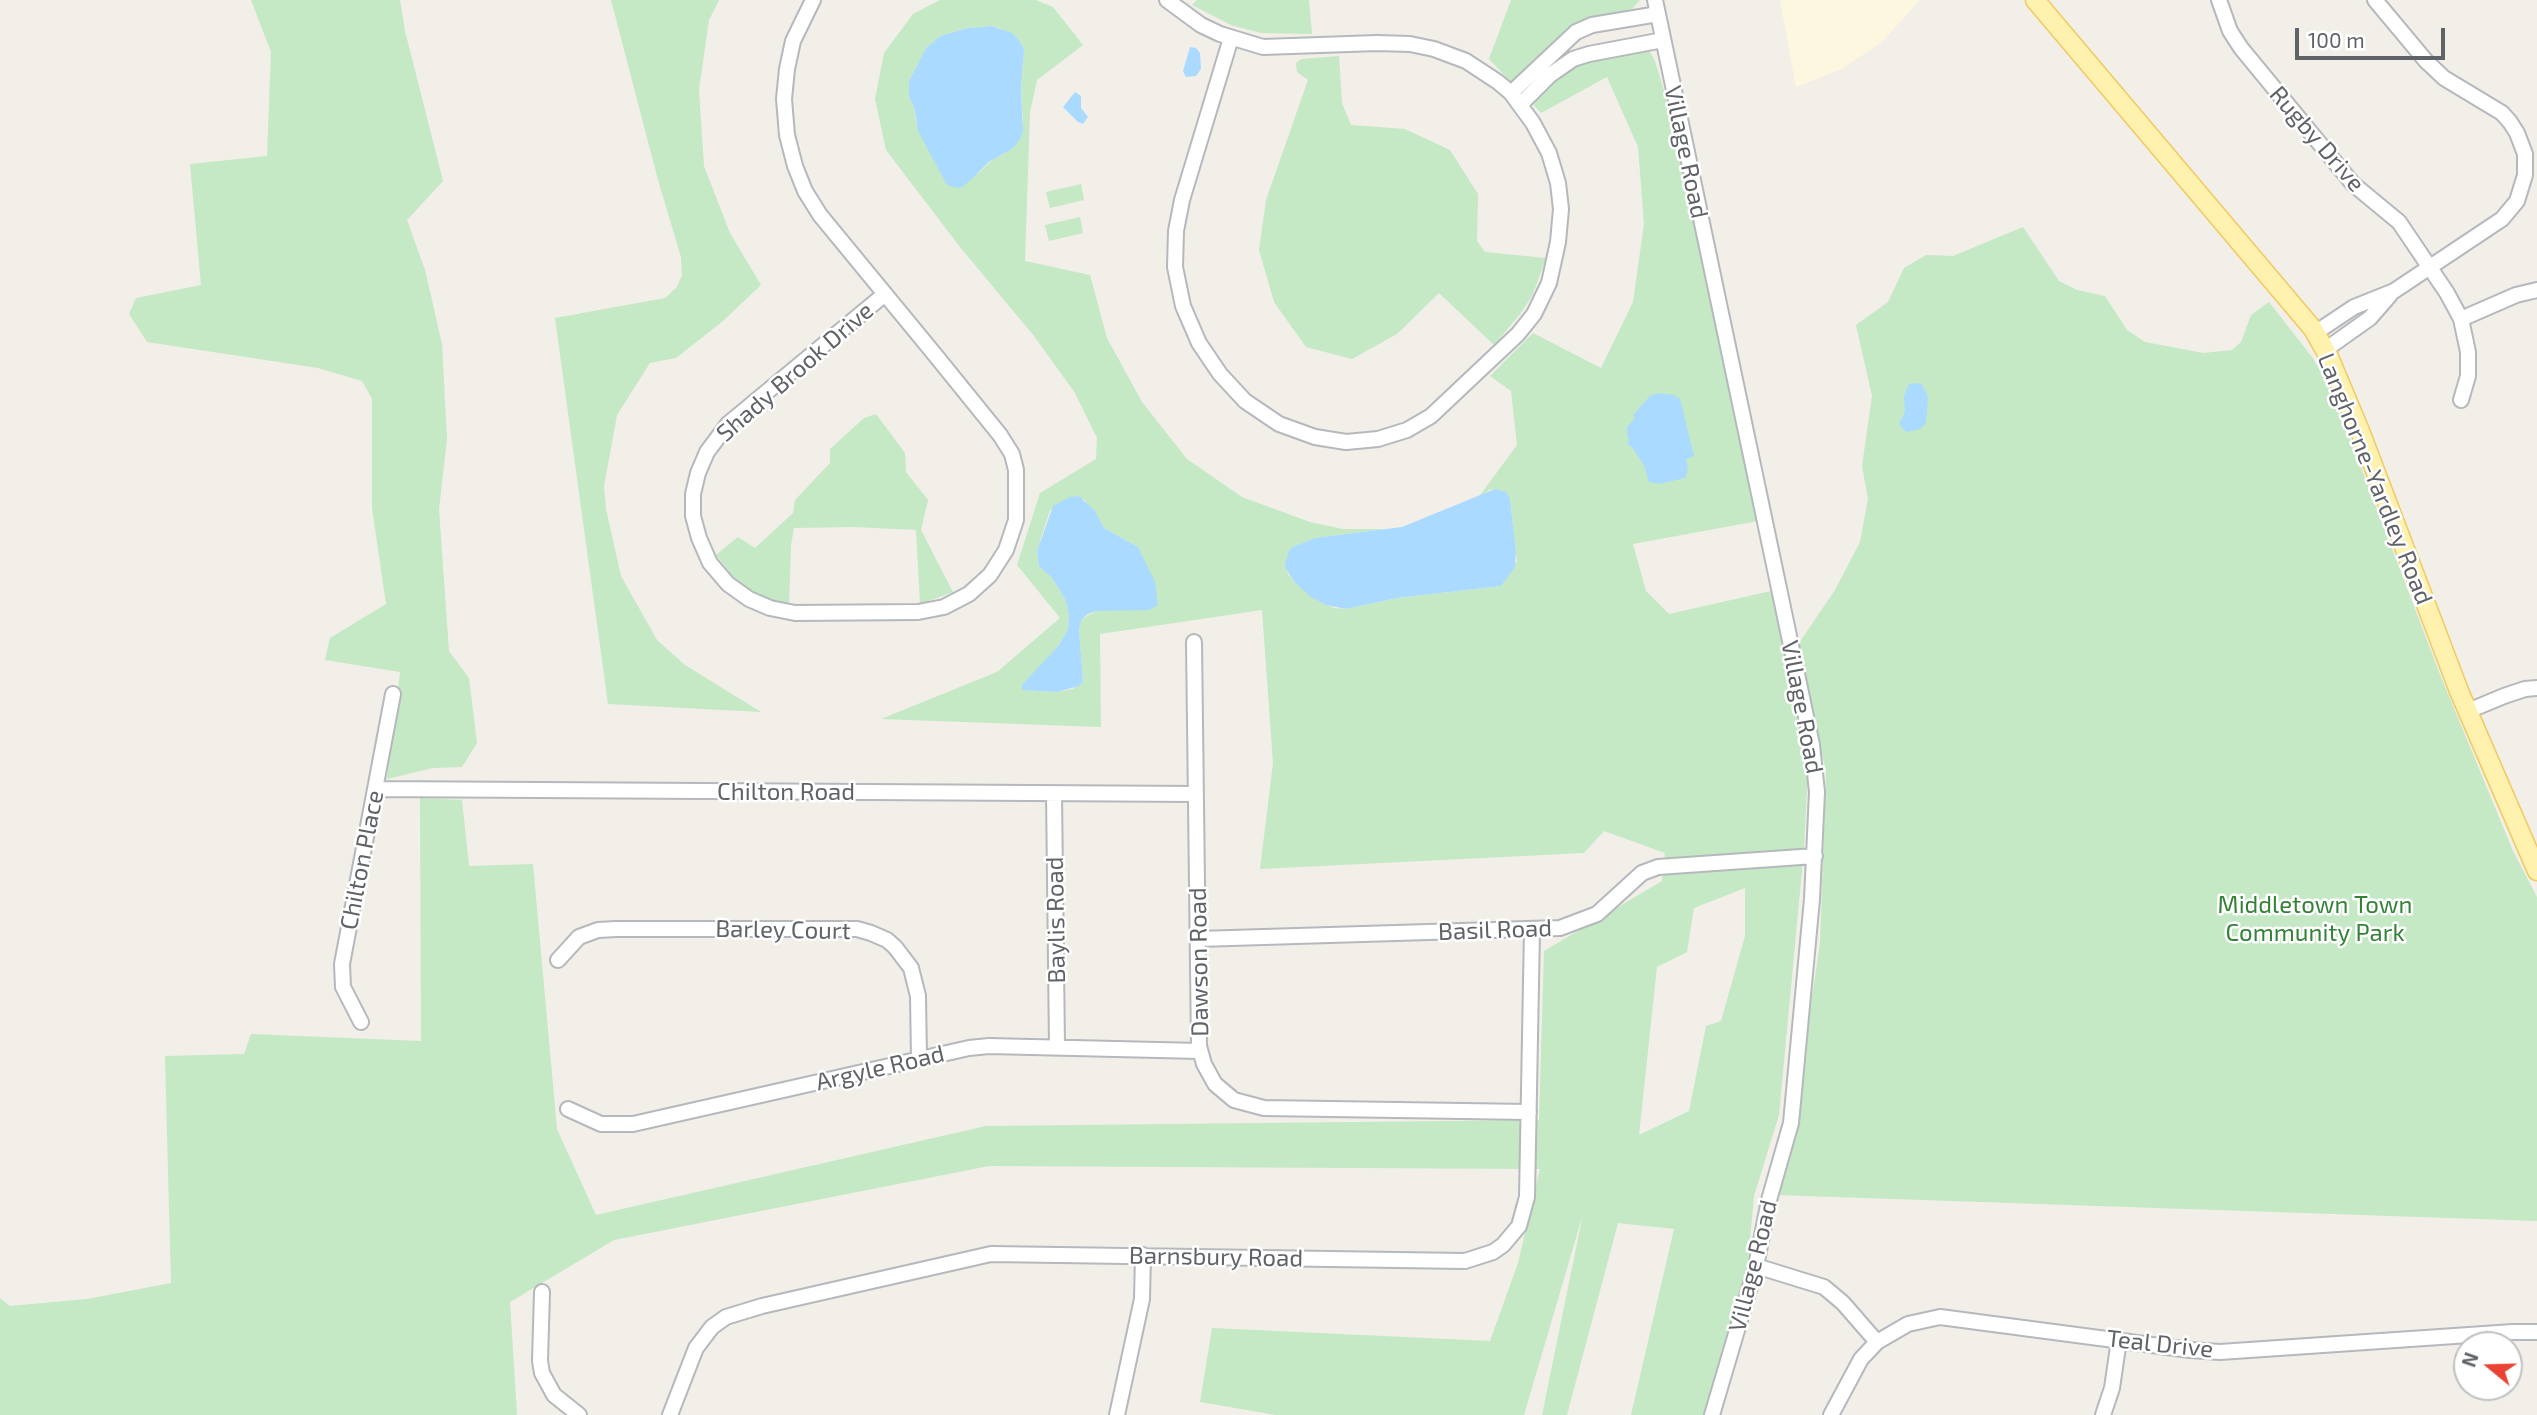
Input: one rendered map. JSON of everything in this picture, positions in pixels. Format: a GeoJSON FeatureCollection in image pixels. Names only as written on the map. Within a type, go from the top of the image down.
{"type":"FeatureCollection","features":[{"type":"Feature","properties":{"kind":"main road","name":"Langhorne-Yardley Road"},"geometry":{"type":"LineString","coordinates":[[2035,0],[2315,333],[2325,350],[2360,431],[2468,711],[2537,871]]}},
{"type":"Feature","properties":{"kind":"street","name":"Shady Brook Drive"},"geometry":{"type":"LineString","coordinates":[[813,0],[793,41],[787,69],[784,99],[787,135],[795,166],[805,191],[820,215],[886,295],[1000,435],[1012,454],[1017,483],[1016,520],[1006,550],[990,575],[969,594],[944,607],[918,612],[818,613],[795,613],[769,608],[749,599],[728,584],[710,563],[698,538],[693,516],[693,494],[698,473],[707,452],[728,425],[886,295]]}},
{"type":"Feature","properties":{"kind":"street"},"geometry":{"type":"LineString","coordinates":[[1167,0],[1201,25],[1231,38],[1274,48],[1377,43],[1423,46],[1466,61],[1511,93],[1549,153],[1558,183],[1561,209],[1558,242],[1549,283],[1534,314],[1518,334],[1431,416],[1408,430],[1378,439],[1346,442],[1314,438],[1279,424],[1245,401],[1220,374],[1199,343],[1183,306],[1177,280],[1176,230],[1182,200],[1231,38]]}},
{"type":"Feature","properties":{"kind":"street","name":"Rugby Drive"},"geometry":{"type":"LineString","coordinates":[[2219,0],[2230,31],[2241,48],[2353,184],[2399,222],[2461,319]]}},
{"type":"Feature","properties":{"kind":"street"},"geometry":{"type":"LineString","coordinates":[[2315,333],[2354,307],[2394,291],[2487,230],[2510,211],[2523,187],[2525,154],[2517,133],[2502,113],[2444,78],[2426,61],[2375,0]]}},
{"type":"Feature","properties":{"kind":"street"},"geometry":{"type":"LineString","coordinates":[[1511,93],[1576,32],[1656,7]]}},
{"type":"Feature","properties":{"kind":"street","name":"Village Road"},"geometry":{"type":"LineString","coordinates":[[1656,7],[1812,744],[1817,792],[1815,856],[1791,1123],[1769,1200],[1756,1266],[1712,1415]]}},
{"type":"Feature","properties":{"kind":"street"},"geometry":{"type":"LineString","coordinates":[[1520,105],[1550,75],[1573,59],[1663,40]]}},
{"type":"Feature","properties":{"kind":"street"},"geometry":{"type":"LineString","coordinates":[[2461,400],[2468,376],[2468,362],[2461,319],[2516,295],[2537,290]]}},
{"type":"Feature","properties":{"kind":"street"},"geometry":{"type":"LineString","coordinates":[[2325,350],[2370,318],[2394,291]]}},
{"type":"Feature","properties":{"kind":"street","name":"Dawson Road"},"geometry":{"type":"LineString","coordinates":[[1194,642],[1200,1051],[1215,1084],[1234,1100],[1264,1108],[1529,1112]]}},
{"type":"Feature","properties":{"kind":"street"},"geometry":{"type":"LineString","coordinates":[[2468,711],[2525,689],[2537,688]]}},
{"type":"Feature","properties":{"kind":"street","name":"Chilton Place"},"geometry":{"type":"LineString","coordinates":[[361,1022],[343,987],[342,964],[393,694]]}},
{"type":"Feature","properties":{"kind":"street","name":"Chilton Road"},"geometry":{"type":"LineString","coordinates":[[375,789],[1196,794]]}},
{"type":"Feature","properties":{"kind":"street","name":"Baylis Road"},"geometry":{"type":"LineString","coordinates":[[1054,793],[1057,1047]]}},
{"type":"Feature","properties":{"kind":"street","name":"Basil Road"},"geometry":{"type":"LineString","coordinates":[[1198,939],[1560,928],[1591,917],[1613,901],[1642,873],[1658,867],[1815,856]]}},
{"type":"Feature","properties":{"kind":"street","name":"Barley Court"},"geometry":{"type":"LineString","coordinates":[[558,960],[579,937],[598,930],[857,929],[887,940],[911,968],[918,996],[919,1059]]}},
{"type":"Feature","properties":{"kind":"street","name":"Barnsbury Road"},"geometry":{"type":"LineString","coordinates":[[670,1415],[695,1348],[712,1327],[738,1312],[991,1254],[1465,1261],[1480,1258],[1503,1245],[1514,1233],[1524,1214],[1527,1197],[1532,930]]}},
{"type":"Feature","properties":{"kind":"street","name":"Argyle Road"},"geometry":{"type":"LineString","coordinates":[[568,1109],[601,1124],[633,1124],[968,1048],[1057,1047],[1200,1051]]}},
{"type":"Feature","properties":{"kind":"street"},"geometry":{"type":"LineString","coordinates":[[1117,1415],[1142,1299],[1143,1255]]}},
{"type":"Feature","properties":{"kind":"street"},"geometry":{"type":"LineString","coordinates":[[1756,1266],[1824,1287],[1843,1303],[1877,1342]]}},
{"type":"Feature","properties":{"kind":"street"},"geometry":{"type":"LineString","coordinates":[[542,1292],[542,1373],[554,1395],[579,1415]]}},
{"type":"Feature","properties":{"kind":"street","name":"Teal Drive"},"geometry":{"type":"LineString","coordinates":[[1831,1415],[1861,1359],[1877,1342],[1908,1324],[1940,1317],[2190,1350],[2230,1352],[2537,1332]]}},
{"type":"Feature","properties":{"kind":"street"},"geometry":{"type":"LineString","coordinates":[[2103,1415],[2112,1388],[2119,1340]]}},
{"type":"Feature","properties":{"kind":"shaded area"},"geometry":{"type":"Polygon","coordinates":[[[1780,0],[1920,0],[1881,43],[1841,69],[1796,87],[1780,0]]]}},
{"type":"Feature","properties":{"kind":"green space"},"geometry":{"type":"Polygon","coordinates":[[[251,0],[400,0],[405,31],[443,181],[407,220],[425,270],[442,344],[447,439],[439,509],[449,651],[469,678],[477,743],[462,767],[433,768],[387,779],[400,672],[325,660],[330,638],[386,604],[372,508],[372,399],[362,381],[318,368],[147,342],[129,314],[136,298],[201,285],[190,164],[267,156],[271,52],[251,0]]]}},
{"type":"Feature","properties":{"kind":"green space"},"geometry":{"type":"Polygon","coordinates":[[[611,0],[719,0],[709,20],[699,90],[704,166],[730,233],[761,285],[723,321],[676,358],[650,363],[617,415],[604,486],[606,509],[621,576],[657,640],[685,665],[761,712],[608,704],[555,318],[665,298],[677,287],[682,275],[681,257],[611,0]]]}},
{"type":"Feature","properties":{"kind":"green space"},"geometry":{"type":"Polygon","coordinates":[[[940,0],[1036,0],[1053,7],[1083,45],[1037,80],[1030,112],[1025,261],[1090,275],[1107,338],[1142,402],[1187,459],[1242,497],[1310,522],[1343,529],[1387,529],[1315,538],[1292,547],[1289,551],[1285,563],[1288,574],[1295,583],[1320,602],[1334,608],[1346,609],[1397,598],[1501,586],[1517,561],[1510,499],[1495,489],[1478,498],[1517,445],[1511,391],[1490,376],[1533,333],[1601,368],[1633,302],[1644,224],[1638,147],[1607,77],[1541,113],[1531,102],[1554,79],[1580,62],[1642,48],[1650,52],[1676,130],[1758,521],[1633,544],[1646,591],[1669,614],[1771,591],[1808,773],[1804,849],[1779,1115],[1754,1196],[1748,1261],[1704,1415],[1631,1415],[1674,1229],[1618,1223],[1567,1415],[1542,1415],[1583,1214],[1524,1415],[1276,1415],[1200,1402],[1212,1328],[1490,1341],[1518,1263],[1540,1169],[989,1166],[614,1240],[510,1302],[517,1415],[0,1415],[0,1298],[10,1306],[87,1299],[171,1283],[165,1056],[244,1054],[251,1034],[421,1041],[420,798],[462,800],[469,866],[533,864],[557,1129],[596,1215],[986,1126],[1539,1120],[1544,951],[1662,881],[1665,853],[1604,831],[1584,853],[1260,869],[1273,763],[1262,610],[1100,634],[1101,727],[881,719],[997,672],[1060,618],[1017,565],[1040,493],[1096,459],[1097,438],[1075,393],[1034,336],[960,247],[886,150],[875,99],[884,53],[913,14],[940,0]],[[992,26],[968,28],[940,36],[926,48],[909,81],[909,97],[914,107],[916,123],[944,176],[977,174],[995,158],[1004,154],[1023,121],[1021,88],[1024,49],[1018,39],[992,26]],[[1084,499],[1050,510],[1037,551],[1039,566],[1052,578],[1065,599],[1069,614],[1068,629],[1059,645],[1022,690],[1057,692],[1073,689],[1083,681],[1079,629],[1082,619],[1096,611],[1138,547],[1104,528],[1084,499]],[[1745,888],[1694,908],[1687,952],[1657,967],[1639,1135],[1689,1111],[1706,1026],[1721,1021],[1745,936],[1745,888]]]}},
{"type":"Feature","properties":{"kind":"green space"},"geometry":{"type":"Polygon","coordinates":[[[1197,0],[1309,0],[1312,34],[1261,33],[1231,25],[1192,5],[1197,0]]]}},
{"type":"Feature","properties":{"kind":"green space"},"geometry":{"type":"Polygon","coordinates":[[[1511,0],[1640,0],[1632,9],[1590,18],[1567,28],[1511,82],[1489,59],[1511,0]]]}},
{"type":"Feature","properties":{"kind":"green space"},"geometry":{"type":"Polygon","coordinates":[[[1339,56],[1342,103],[1351,125],[1405,129],[1450,150],[1478,194],[1477,241],[1485,252],[1546,258],[1533,294],[1494,345],[1439,293],[1397,334],[1352,359],[1306,347],[1274,302],[1259,250],[1266,200],[1308,80],[1297,72],[1296,63],[1301,59],[1339,56]]]}},
{"type":"Feature","properties":{"kind":"green space"},"geometry":{"type":"Polygon","coordinates":[[[1081,184],[1084,200],[1050,208],[1046,192],[1081,184]]]}},
{"type":"Feature","properties":{"kind":"green space"},"geometry":{"type":"Polygon","coordinates":[[[1080,217],[1083,233],[1049,241],[1045,225],[1080,217]]]}},
{"type":"Feature","properties":{"kind":"green space","name":"Middletown Town Community Park"},"geometry":{"type":"Polygon","coordinates":[[[2023,227],[2059,281],[2077,290],[2105,296],[2127,330],[2145,342],[2203,353],[2232,350],[2241,342],[2251,315],[2269,302],[2312,357],[2330,386],[2439,672],[2513,851],[2537,897],[2537,1221],[1777,1195],[1799,1119],[1807,1032],[1820,943],[1826,773],[1799,643],[1835,590],[1860,542],[1868,499],[1862,466],[1872,396],[1856,325],[1888,302],[1904,268],[1926,255],[1953,256],[2023,227]]]}},
{"type":"Feature","properties":{"kind":"green space"},"geometry":{"type":"Polygon","coordinates":[[[876,414],[905,453],[906,472],[928,500],[921,530],[953,592],[920,604],[916,530],[794,528],[789,603],[764,598],[737,581],[716,555],[738,537],[755,548],[793,513],[795,500],[830,463],[830,449],[864,418],[876,414]]]}},
{"type":"Feature","properties":{"kind":"water"},"geometry":{"type":"Polygon","coordinates":[[[992,26],[1012,33],[1024,49],[1021,88],[1023,132],[1013,148],[989,162],[965,185],[953,187],[947,185],[918,131],[914,107],[909,97],[909,81],[926,48],[940,36],[968,28],[992,26]]]}},
{"type":"Feature","properties":{"kind":"water"},"geometry":{"type":"Polygon","coordinates":[[[1190,47],[1196,48],[1200,53],[1201,69],[1196,76],[1186,77],[1183,71],[1190,47]]]}},
{"type":"Feature","properties":{"kind":"water"},"geometry":{"type":"Polygon","coordinates":[[[1075,92],[1081,96],[1081,108],[1088,117],[1083,124],[1063,107],[1075,92]]]}},
{"type":"Feature","properties":{"kind":"water"},"geometry":{"type":"Polygon","coordinates":[[[1921,383],[1928,397],[1926,423],[1920,429],[1906,432],[1899,424],[1905,412],[1904,396],[1909,384],[1921,383]]]}},
{"type":"Feature","properties":{"kind":"water"},"geometry":{"type":"Polygon","coordinates":[[[1658,393],[1674,395],[1680,399],[1694,456],[1686,459],[1688,470],[1685,478],[1659,484],[1649,482],[1644,465],[1627,444],[1627,427],[1635,418],[1633,415],[1650,396],[1658,393]]]}},
{"type":"Feature","properties":{"kind":"water"},"geometry":{"type":"Polygon","coordinates":[[[1495,489],[1506,492],[1510,499],[1516,552],[1515,567],[1501,586],[1397,598],[1346,609],[1326,605],[1311,597],[1295,583],[1286,569],[1285,563],[1292,547],[1315,538],[1402,527],[1495,489]]]}},
{"type":"Feature","properties":{"kind":"water"},"geometry":{"type":"Polygon","coordinates":[[[1079,496],[1095,511],[1104,528],[1138,547],[1155,582],[1158,605],[1149,610],[1096,611],[1088,614],[1082,619],[1079,629],[1083,681],[1079,686],[1057,692],[1022,690],[1022,685],[1059,645],[1068,629],[1069,614],[1065,599],[1052,578],[1039,566],[1037,551],[1053,506],[1070,497],[1079,496]]]}}]}
